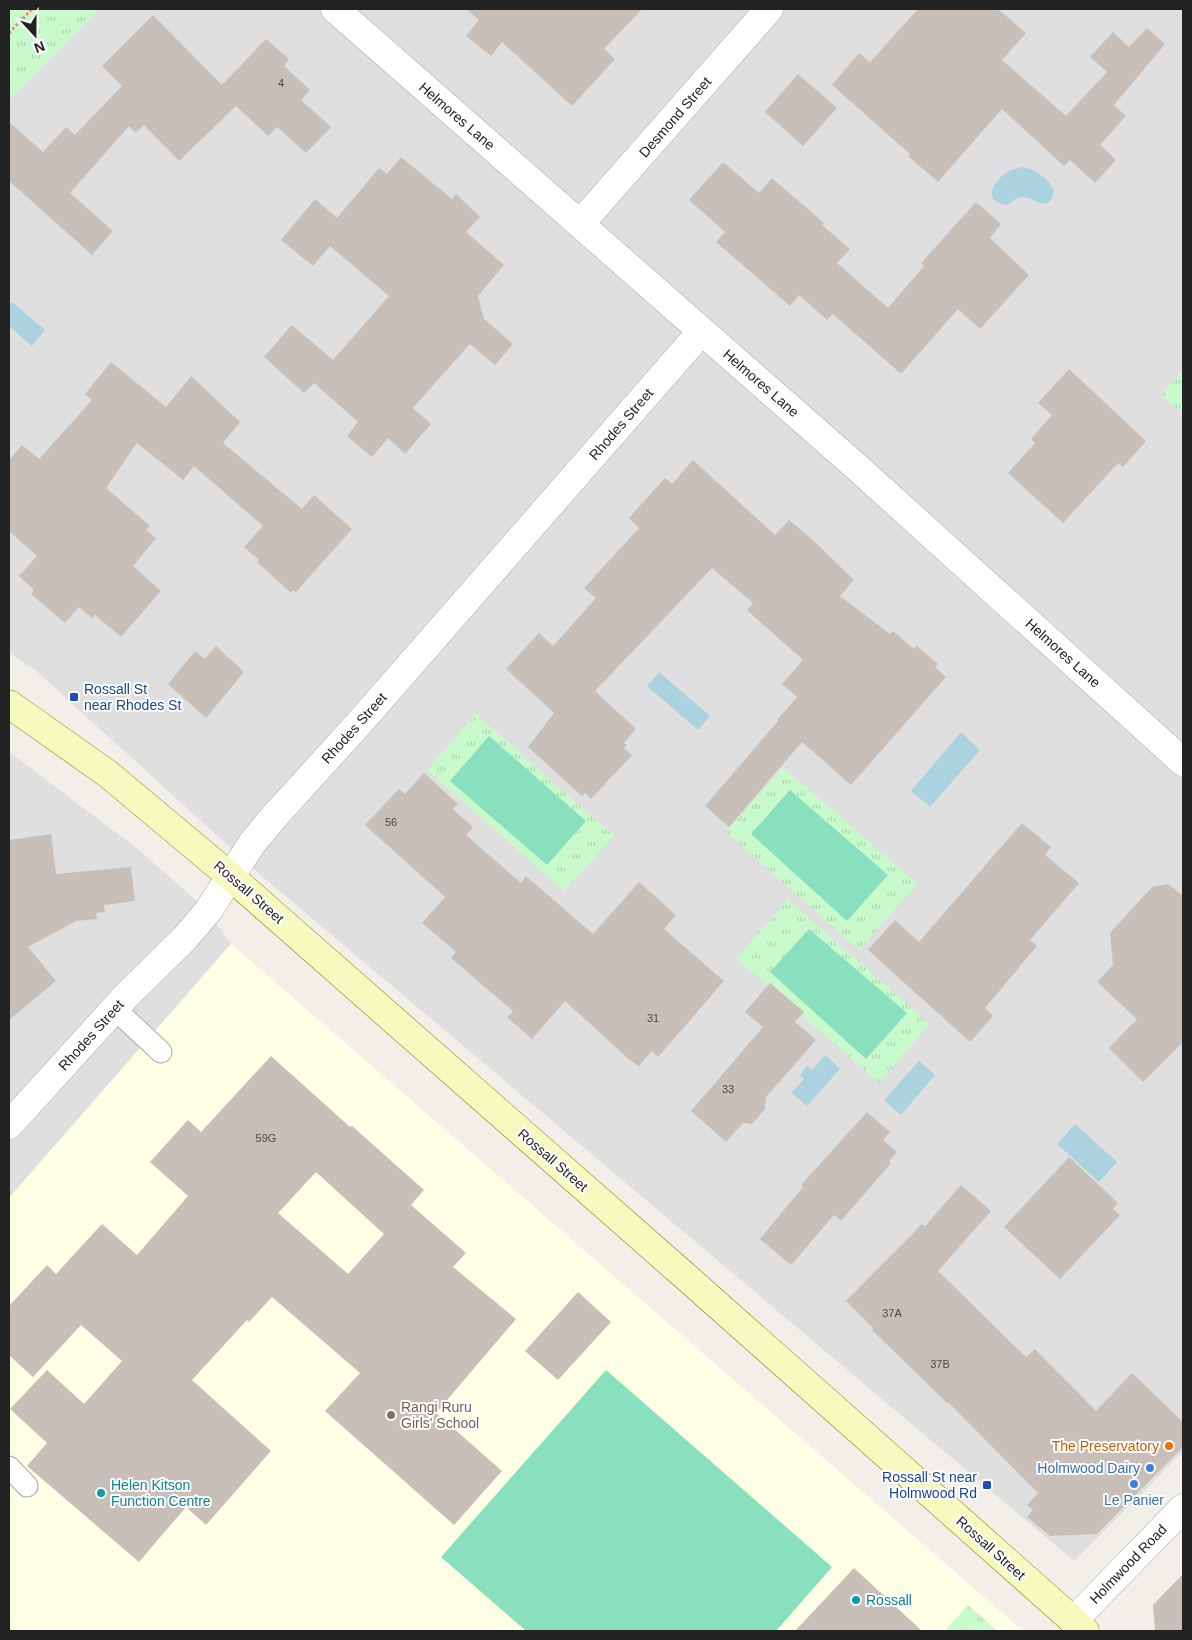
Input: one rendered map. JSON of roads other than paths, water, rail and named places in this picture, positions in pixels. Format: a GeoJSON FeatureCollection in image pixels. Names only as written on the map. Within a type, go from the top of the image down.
{"type":"FeatureCollection","features":[{"type":"Feature","properties":{"kind":"main road","name":"Rossall Street"},"geometry":{"type":"LineString","coordinates":[[9,704],[108,774],[231,877],[1079,1626]]}},
{"type":"Feature","properties":{"kind":"street","name":"Helmores Lane"},"geometry":{"type":"LineString","coordinates":[[336,9],[859,469],[1183,762]]}},
{"type":"Feature","properties":{"kind":"street","name":"Desmond Street"},"geometry":{"type":"LineString","coordinates":[[580,224],[769,9]]}},
{"type":"Feature","properties":{"kind":"street","name":"Rhodes Street"},"geometry":{"type":"LineString","coordinates":[[9,1125],[115,1009],[185,938],[208,911],[253,842],[272,819],[701,332]]}},
{"type":"Feature","properties":{"kind":"street","name":"Holmwood Road"},"geometry":{"type":"LineString","coordinates":[[1079,1626],[1183,1508]]}},
{"type":"Feature","properties":{"kind":"lane"},"geometry":{"type":"LineString","coordinates":[[115,1009],[161,1052]]}},
{"type":"Feature","properties":{"kind":"lane"},"geometry":{"type":"LineString","coordinates":[[9,1466],[27,1486]]}},
{"type":"Feature","properties":{"kind":"water"},"geometry":{"type":"Polygon","coordinates":[[[1024,167],[1041,176],[1054,190],[1049,202],[1041,203],[1026,197],[1016,199],[1008,205],[996,201],[992,194],[998,180],[1008,172],[1024,167]]]}},
{"type":"Feature","properties":{"kind":"water"},"geometry":{"type":"Polygon","coordinates":[[[12,302],[45,330],[32,346],[9,326],[9,306],[12,302]]]}},
{"type":"Feature","properties":{"kind":"water"},"geometry":{"type":"Polygon","coordinates":[[[659,672],[710,716],[698,730],[647,686],[659,672]]]}},
{"type":"Feature","properties":{"kind":"water"},"geometry":{"type":"Polygon","coordinates":[[[961,732],[980,750],[930,807],[911,791],[961,732]]]}},
{"type":"Feature","properties":{"kind":"water"},"geometry":{"type":"Polygon","coordinates":[[[825,1055],[840,1069],[807,1106],[791,1093],[804,1079],[800,1075],[807,1066],[812,1070],[825,1055]]]}},
{"type":"Feature","properties":{"kind":"water"},"geometry":{"type":"Polygon","coordinates":[[[919,1061],[935,1075],[901,1115],[884,1100],[919,1061]]]}},
{"type":"Feature","properties":{"kind":"water"},"geometry":{"type":"Polygon","coordinates":[[[1075,1124],[1117,1162],[1099,1182],[1057,1144],[1075,1124]]]}},
{"type":"Feature","properties":{"kind":"place","name":"Rossall St near Rhodes St"},"geometry":{"type":"Point","coordinates":[74,697]}},
{"type":"Feature","properties":{"kind":"place","name":"Rangi Ruru Girls' School"},"geometry":{"type":"Point","coordinates":[391,1415]}},
{"type":"Feature","properties":{"kind":"place","name":"The Preservatory"},"geometry":{"type":"Point","coordinates":[1169,1446]}},
{"type":"Feature","properties":{"kind":"place","name":"Holmwood Dairy"},"geometry":{"type":"Point","coordinates":[1150,1468]}},
{"type":"Feature","properties":{"kind":"place","name":"Le Panier"},"geometry":{"type":"Point","coordinates":[1134,1484]}},
{"type":"Feature","properties":{"kind":"place","name":"Rossall St near Holmwood Rd"},"geometry":{"type":"Point","coordinates":[987,1485]}},
{"type":"Feature","properties":{"kind":"place","name":"Helen Kitson Function Centre"},"geometry":{"type":"Point","coordinates":[101,1493]}},
{"type":"Feature","properties":{"kind":"place","name":"Rossall"},"geometry":{"type":"Point","coordinates":[856,1600]}}]}
